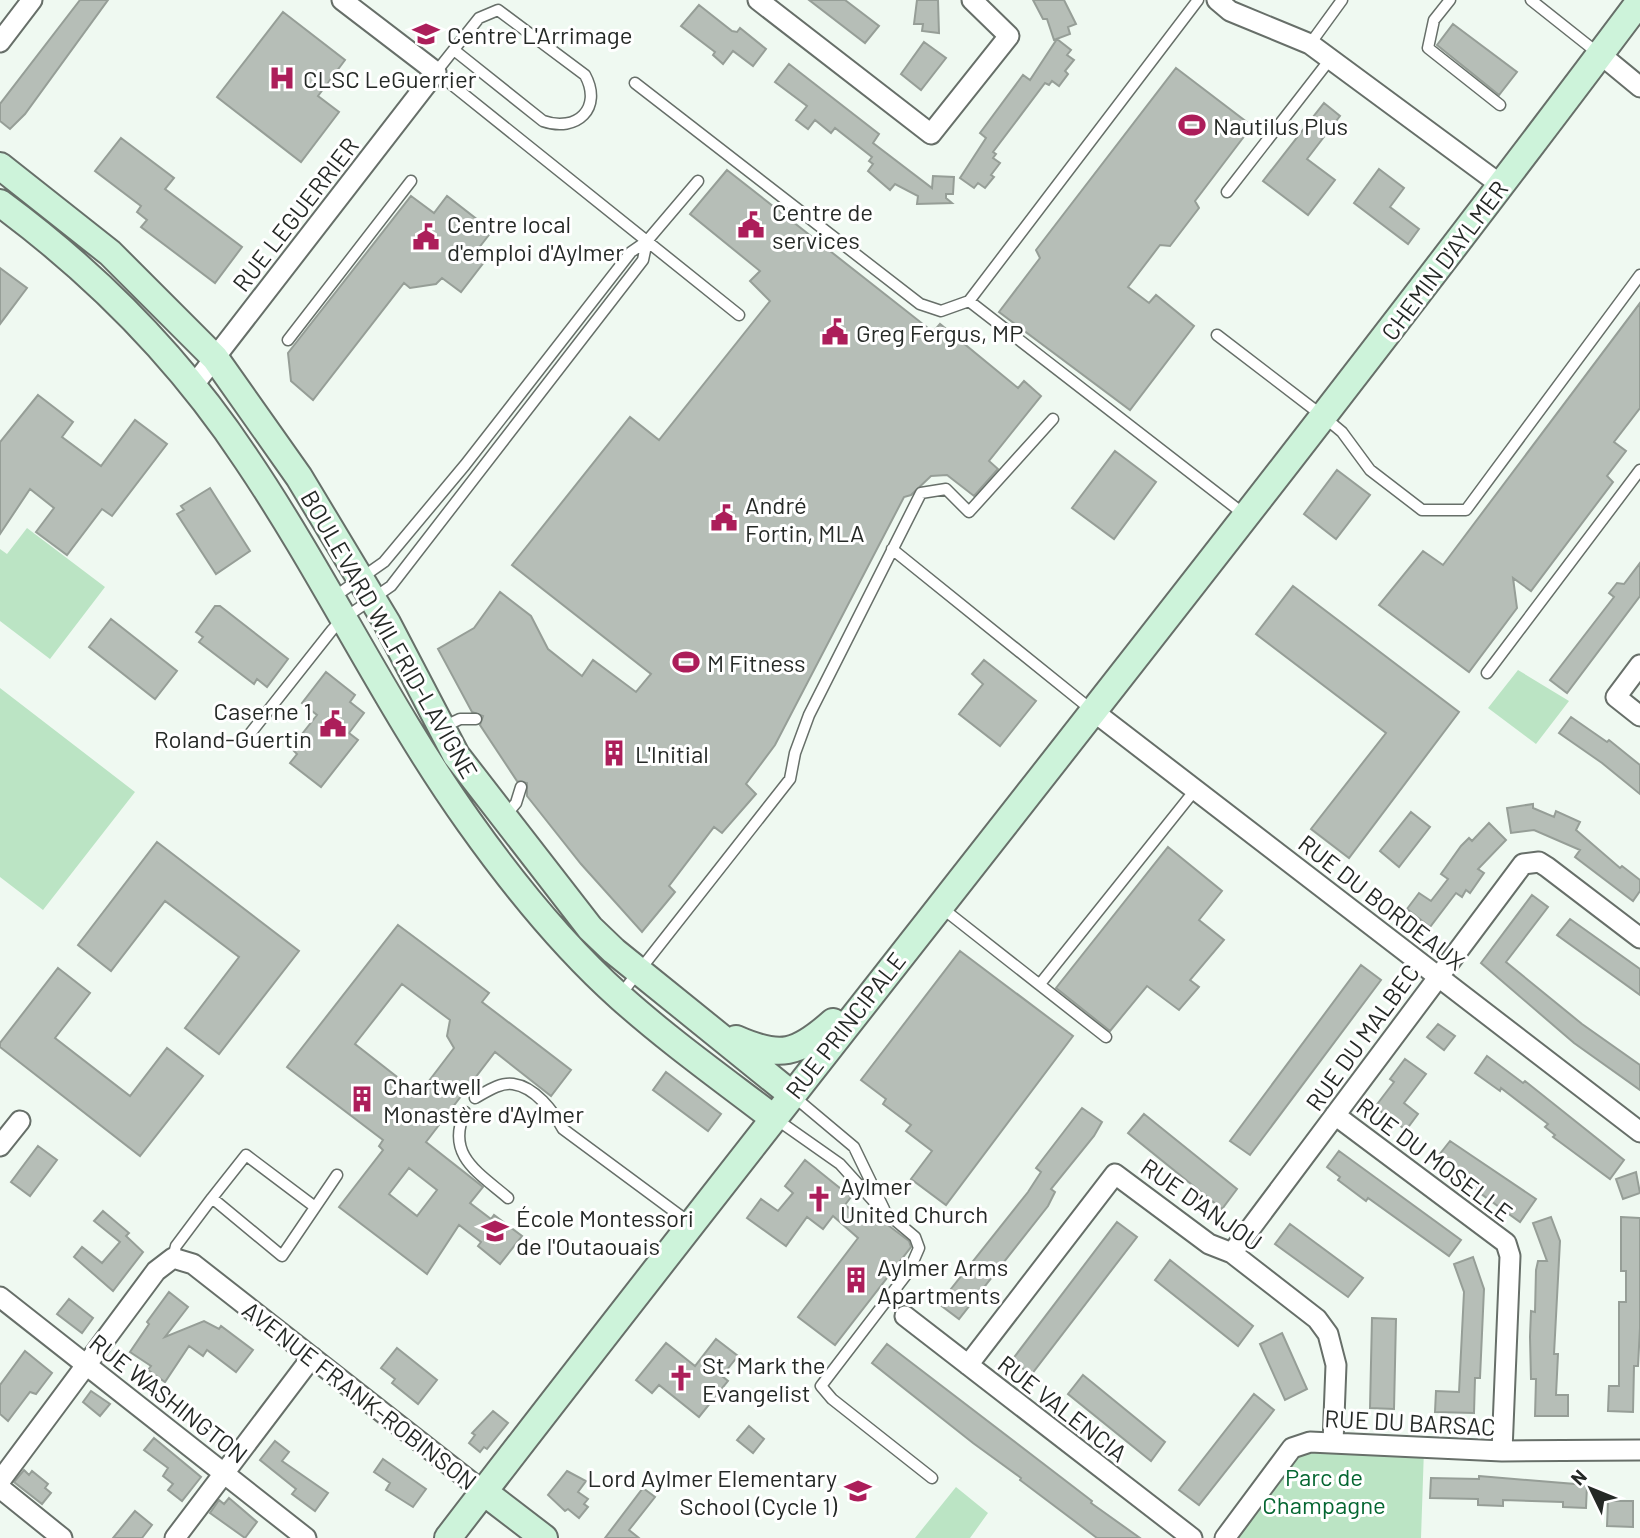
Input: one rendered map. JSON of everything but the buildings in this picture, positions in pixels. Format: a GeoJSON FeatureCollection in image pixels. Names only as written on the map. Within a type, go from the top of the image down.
{"type":"FeatureCollection","features":[{"type":"Feature","properties":{"kind":"main road","name":"CHEMIN D'AYLMER"},"geometry":{"type":"LineString","coordinates":[[1247,517],[1640,1]]}},
{"type":"Feature","properties":{"kind":"main road","name":"BOULEVARD WILFRID-LAVIGNE"},"geometry":{"type":"LineString","coordinates":[[0,166],[110,253],[215,358],[277,442],[366,590],[461,763],[590,928],[791,1094]]}},
{"type":"Feature","properties":{"kind":"main road","name":"BOULEVARD WILFRID-LAVIGNE"},"geometry":{"type":"LineString","coordinates":[[0,203],[92,277],[193,386],[248,460],[433,768],[477,832],[531,902],[619,996],[772,1117]]}},
{"type":"Feature","properties":{"kind":"main road","name":"RUE PRINCIPALE"},"geometry":{"type":"LineString","coordinates":[[448,1538],[772,1117],[1247,517]]}},
{"type":"Feature","properties":{"kind":"main road"},"geometry":{"type":"LineString","coordinates":[[698,1018],[751,1046],[783,1052],[803,1046],[813,1039],[881,979]]}},
{"type":"Feature","properties":{"kind":"main road","name":"AVENUE FRANK-ROBINSON"},"geometry":{"type":"LineString","coordinates":[[484,1492],[544,1538]]}},
{"type":"Feature","properties":{"kind":"street"},"geometry":{"type":"LineString","coordinates":[[0,42],[32,0]]}},
{"type":"Feature","properties":{"kind":"street"},"geometry":{"type":"LineString","coordinates":[[342,0],[436,72]]}},
{"type":"Feature","properties":{"kind":"street"},"geometry":{"type":"LineString","coordinates":[[758,0],[931,134],[1009,36],[972,0]]}},
{"type":"Feature","properties":{"kind":"street"},"geometry":{"type":"LineString","coordinates":[[1217,0],[1230,11],[1310,44],[1501,186]]}},
{"type":"Feature","properties":{"kind":"street"},"geometry":{"type":"LineString","coordinates":[[1600,54],[1640,87]]}},
{"type":"Feature","properties":{"kind":"street","name":"RUE LEGUERRIER"},"geometry":{"type":"LineString","coordinates":[[193,386],[436,72]]}},
{"type":"Feature","properties":{"kind":"street"},"geometry":{"type":"LineString","coordinates":[[1640,665],[1616,697],[1640,716]]}},
{"type":"Feature","properties":{"kind":"street","name":"RUE DU BORDEAUX"},"geometry":{"type":"LineString","coordinates":[[1093,711],[1640,1132]]}},
{"type":"Feature","properties":{"kind":"street","name":"RUE DU MALBEC"},"geometry":{"type":"LineString","coordinates":[[1232,1254],[1516,871],[1531,861],[1547,867],[1640,938]]}},
{"type":"Feature","properties":{"kind":"street","name":"RUE DU MOSELLE"},"geometry":{"type":"LineString","coordinates":[[1335,1115],[1506,1242],[1510,1256],[1502,1451]]}},
{"type":"Feature","properties":{"kind":"street"},"geometry":{"type":"LineString","coordinates":[[0,1146],[20,1121]]}},
{"type":"Feature","properties":{"kind":"street","name":"RUE D'ANJOU"},"geometry":{"type":"LineString","coordinates":[[968,1365],[1115,1174],[1209,1244],[1232,1254],[1305,1307],[1328,1334],[1334,1351],[1338,1383],[1333,1443]]}},
{"type":"Feature","properties":{"kind":"street"},"geometry":{"type":"LineString","coordinates":[[0,1481],[156,1271],[173,1258]]}},
{"type":"Feature","properties":{"kind":"street","name":"AVENUE FRANK-ROBINSON"},"geometry":{"type":"LineString","coordinates":[[173,1258],[193,1264],[484,1492]]}},
{"type":"Feature","properties":{"kind":"street","name":"RUE WASHINGTON"},"geometry":{"type":"LineString","coordinates":[[0,1297],[306,1538]]}},
{"type":"Feature","properties":{"kind":"street","name":"RUE VALENCIA"},"geometry":{"type":"LineString","coordinates":[[905,1316],[1192,1538]]}},
{"type":"Feature","properties":{"kind":"street"},"geometry":{"type":"LineString","coordinates":[[175,1538],[312,1357]]}},
{"type":"Feature","properties":{"kind":"street","name":"RUE DU BARSAC"},"geometry":{"type":"LineString","coordinates":[[1224,1538],[1292,1448],[1310,1442],[1502,1451],[1640,1450]]}},
{"type":"Feature","properties":{"kind":"street"},"geometry":{"type":"LineString","coordinates":[[0,1488],[62,1538]]}},
{"type":"Feature","properties":{"kind":"lane"},"geometry":{"type":"LineString","coordinates":[[635,83],[920,304],[941,311],[969,301],[1198,0]]}},
{"type":"Feature","properties":{"kind":"lane"},"geometry":{"type":"LineString","coordinates":[[1310,44],[1342,0]]}},
{"type":"Feature","properties":{"kind":"lane"},"geometry":{"type":"LineString","coordinates":[[1450,0],[1434,20],[1428,48],[1500,105]]}},
{"type":"Feature","properties":{"kind":"lane"},"geometry":{"type":"LineString","coordinates":[[1531,0],[1600,54]]}},
{"type":"Feature","properties":{"kind":"lane"},"geometry":{"type":"LineString","coordinates":[[454,50],[544,121],[565,125],[575,123],[589,107],[590,85],[585,75],[499,10],[489,11],[478,18],[436,72],[739,315]]}},
{"type":"Feature","properties":{"kind":"lane"},"geometry":{"type":"LineString","coordinates":[[1227,192],[1331,58]]}},
{"type":"Feature","properties":{"kind":"lane"},"geometry":{"type":"LineString","coordinates":[[288,340],[411,181]]}},
{"type":"Feature","properties":{"kind":"lane"},"geometry":{"type":"LineString","coordinates":[[249,736],[337,609],[366,590],[384,562],[465,465],[631,252],[648,241],[698,181]]}},
{"type":"Feature","properties":{"kind":"lane"},"geometry":{"type":"LineString","coordinates":[[337,609],[366,590],[391,586],[643,260],[648,241]]}},
{"type":"Feature","properties":{"kind":"lane"},"geometry":{"type":"LineString","coordinates":[[1217,335],[1342,432],[1370,470],[1422,510],[1466,510],[1640,275]]}},
{"type":"Feature","properties":{"kind":"lane"},"geometry":{"type":"LineString","coordinates":[[969,301],[1247,517]]}},
{"type":"Feature","properties":{"kind":"lane"},"geometry":{"type":"LineString","coordinates":[[619,996],[790,779],[795,753],[809,715],[921,493],[946,489],[969,512],[1053,419]]}},
{"type":"Feature","properties":{"kind":"lane"},"geometry":{"type":"LineString","coordinates":[[1487,673],[1640,470]]}},
{"type":"Feature","properties":{"kind":"lane"},"geometry":{"type":"LineString","coordinates":[[892,549],[1093,711]]}},
{"type":"Feature","properties":{"kind":"lane"},"geometry":{"type":"LineString","coordinates":[[441,728],[460,719],[476,719]]}},
{"type":"Feature","properties":{"kind":"lane"},"geometry":{"type":"LineString","coordinates":[[503,818],[516,803],[521,787]]}},
{"type":"Feature","properties":{"kind":"lane"},"geometry":{"type":"LineString","coordinates":[[1040,984],[1195,790]]}},
{"type":"Feature","properties":{"kind":"lane"},"geometry":{"type":"LineString","coordinates":[[939,906],[1106,1037]]}},
{"type":"Feature","properties":{"kind":"lane"},"geometry":{"type":"LineString","coordinates":[[475,1098],[494,1087],[513,1084],[534,1095],[552,1109],[563,1129],[690,1224]]}},
{"type":"Feature","properties":{"kind":"lane"},"geometry":{"type":"LineString","coordinates":[[791,1094],[854,1147],[886,1213]]}},
{"type":"Feature","properties":{"kind":"lane"},"geometry":{"type":"LineString","coordinates":[[465,1112],[460,1123],[458,1146],[469,1164],[508,1198]]}},
{"type":"Feature","properties":{"kind":"lane"},"geometry":{"type":"LineString","coordinates":[[772,1117],[841,1164],[886,1213],[915,1237],[919,1248],[916,1259],[821,1386],[832,1399],[932,1479]]}},
{"type":"Feature","properties":{"kind":"lane"},"geometry":{"type":"LineString","coordinates":[[173,1258],[176,1246],[246,1155],[315,1208]]}},
{"type":"Feature","properties":{"kind":"lane"},"geometry":{"type":"LineString","coordinates":[[212,1198],[282,1256],[337,1175]]}},
{"type":"Feature","properties":{"kind":"green space"},"geometry":{"type":"Polygon","coordinates":[[[27,528],[105,587],[50,659],[0,621],[0,549],[7,554],[27,528]]]}},
{"type":"Feature","properties":{"kind":"green space"},"geometry":{"type":"Polygon","coordinates":[[[1518,670],[1569,701],[1536,744],[1488,708],[1518,670]]]}},
{"type":"Feature","properties":{"kind":"green space"},"geometry":{"type":"Polygon","coordinates":[[[0,688],[135,792],[43,910],[0,877],[0,688]]]}},
{"type":"Feature","properties":{"kind":"green space","name":"Parc de Champagne"},"geometry":{"type":"Polygon","coordinates":[[[1292,1448],[1424,1449],[1421,1538],[1225,1538],[1292,1448]]]}},
{"type":"Feature","properties":{"kind":"green space"},"geometry":{"type":"Polygon","coordinates":[[[956,1487],[988,1513],[970,1538],[915,1538],[956,1487]]]}},
{"type":"Feature","properties":{"kind":"place","name":"Centre L'Arrimage"},"geometry":{"type":"Point","coordinates":[426,34]}},
{"type":"Feature","properties":{"kind":"place","name":"CLSC LeGuerrier"},"geometry":{"type":"Point","coordinates":[282,78]}},
{"type":"Feature","properties":{"kind":"place","name":"Nautilus Plus"},"geometry":{"type":"Point","coordinates":[1192,125]}},
{"type":"Feature","properties":{"kind":"place","name":"Centre de services"},"geometry":{"type":"Point","coordinates":[751,225]}},
{"type":"Feature","properties":{"kind":"place","name":"Centre local d'emploi d'Aylmer"},"geometry":{"type":"Point","coordinates":[426,237]}},
{"type":"Feature","properties":{"kind":"place","name":"Greg Fergus, MP"},"geometry":{"type":"Point","coordinates":[835,332]}},
{"type":"Feature","properties":{"kind":"place","name":"André Fortin, MLA"},"geometry":{"type":"Point","coordinates":[724,518]}},
{"type":"Feature","properties":{"kind":"place","name":"M Fitness"},"geometry":{"type":"Point","coordinates":[686,662]}},
{"type":"Feature","properties":{"kind":"place","name":"Caserne 1 Roland-Guertin"},"geometry":{"type":"Point","coordinates":[333,724]}},
{"type":"Feature","properties":{"kind":"place","name":"L'Initial"},"geometry":{"type":"Point","coordinates":[614,753]}},
{"type":"Feature","properties":{"kind":"place","name":"Chartwell Monastère d'Aylmer"},"geometry":{"type":"Point","coordinates":[362,1099]}},
{"type":"Feature","properties":{"kind":"place","name":"Aylmer United Church"},"geometry":{"type":"Point","coordinates":[819,1199]}},
{"type":"Feature","properties":{"kind":"place","name":"École Montessori de l'Outaouais"},"geometry":{"type":"Point","coordinates":[495,1231]}},
{"type":"Feature","properties":{"kind":"place","name":"Aylmer Arms Apartments"},"geometry":{"type":"Point","coordinates":[856,1280]}},
{"type":"Feature","properties":{"kind":"place","name":"St. Mark the Evangelist"},"geometry":{"type":"Point","coordinates":[681,1378]}},
{"type":"Feature","properties":{"kind":"place","name":"Lord Aylmer Elementary School (Cycle 1)"},"geometry":{"type":"Point","coordinates":[858,1491]}}]}
